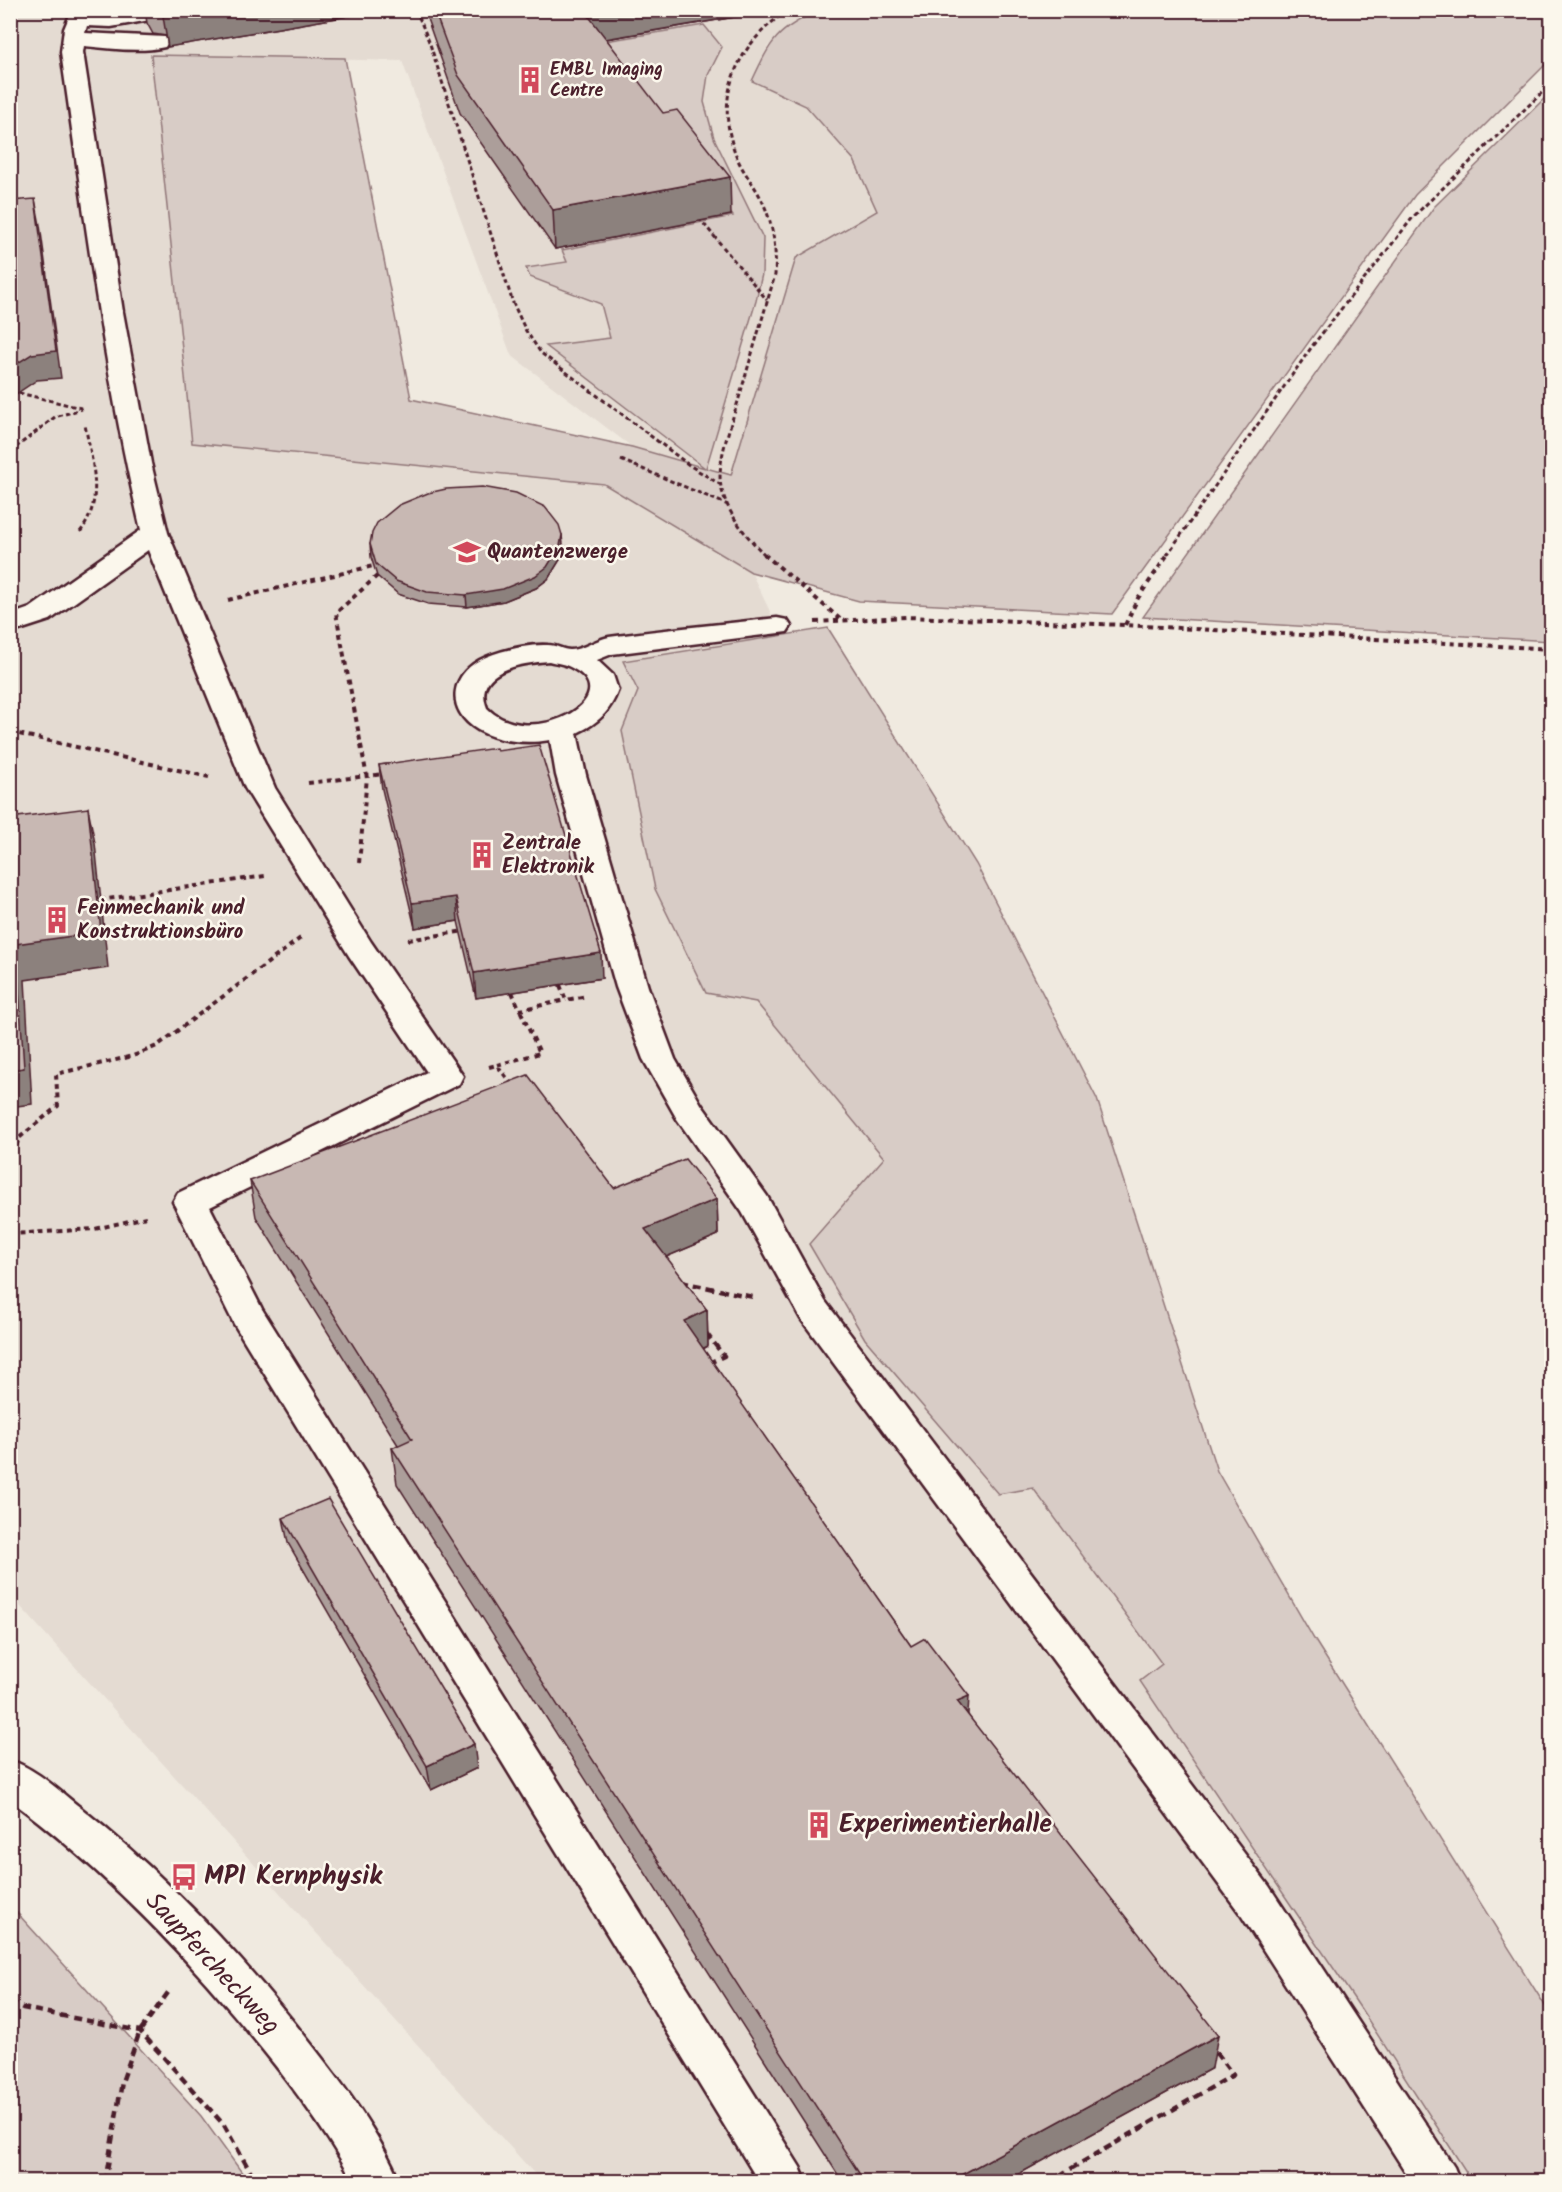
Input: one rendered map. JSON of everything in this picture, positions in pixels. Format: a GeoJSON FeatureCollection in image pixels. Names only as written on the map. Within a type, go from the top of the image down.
{"type":"FeatureCollection","features":[{"type":"Feature","properties":{"kind":"street"},"geometry":{"type":"LineString","coordinates":[[77,30],[143,16]]}},
{"type":"Feature","properties":{"kind":"street"},"geometry":{"type":"LineString","coordinates":[[77,30],[122,43],[157,42]]}},
{"type":"Feature","properties":{"kind":"street"},"geometry":{"type":"LineString","coordinates":[[77,30],[113,322],[138,463],[155,533],[260,788],[360,949],[447,1076],[190,1202],[246,1315],[784,2181]]}},
{"type":"Feature","properties":{"kind":"street"},"geometry":{"type":"LineString","coordinates":[[10,625],[40,614],[155,533]]}},
{"type":"Feature","properties":{"kind":"street"},"geometry":{"type":"LineString","coordinates":[[574,658],[607,646],[777,626]]}},
{"type":"Feature","properties":{"kind":"street"},"geometry":{"type":"LineString","coordinates":[[550,653],[574,658],[584,663],[599,675],[603,683],[603,699],[592,714],[562,730],[522,734],[487,723],[473,710],[469,695],[474,679],[489,666],[511,657],[550,653]]}},
{"type":"Feature","properties":{"kind":"street"},"geometry":{"type":"LineString","coordinates":[[562,730],[571,775],[638,1009],[659,1059],[693,1118],[755,1205],[813,1310],[1254,1899],[1438,2181]]}},
{"type":"Feature","properties":{"kind":"street","name":"Saupfercheckweg"},"geometry":{"type":"LineString","coordinates":[[10,1777],[43,1800],[97,1846],[209,1954],[298,2059],[354,2137],[378,2181]]}},
{"type":"Feature","properties":{"kind":"path"},"geometry":{"type":"LineString","coordinates":[[416,10],[430,44],[513,303],[526,331],[541,353],[689,465],[721,486]]}},
{"type":"Feature","properties":{"kind":"path"},"geometry":{"type":"LineString","coordinates":[[788,10],[760,33],[744,52],[733,71],[728,88],[727,117],[737,159],[759,194],[772,224],[777,251],[775,274],[727,440],[721,486],[728,506],[742,531],[766,556],[840,620]]}},
{"type":"Feature","properties":{"kind":"path"},"geometry":{"type":"LineString","coordinates":[[1125,624],[1138,598],[1240,447],[1313,345],[1414,216],[1551,83]]}},
{"type":"Feature","properties":{"kind":"path"},"geometry":{"type":"LineString","coordinates":[[697,215],[767,301]]}},
{"type":"Feature","properties":{"kind":"path"},"geometry":{"type":"LineString","coordinates":[[19,393],[82,409]]}},
{"type":"Feature","properties":{"kind":"path"},"geometry":{"type":"LineString","coordinates":[[10,452],[55,417],[82,409]]}},
{"type":"Feature","properties":{"kind":"path"},"geometry":{"type":"LineString","coordinates":[[78,534],[90,520],[96,497],[82,409]]}},
{"type":"Feature","properties":{"kind":"path"},"geometry":{"type":"LineString","coordinates":[[621,460],[728,506]]}},
{"type":"Feature","properties":{"kind":"path"},"geometry":{"type":"LineString","coordinates":[[186,610],[373,566]]}},
{"type":"Feature","properties":{"kind":"path"},"geometry":{"type":"LineString","coordinates":[[100,900],[325,893],[356,880],[362,850],[367,777],[336,613],[377,576]]}},
{"type":"Feature","properties":{"kind":"path"},"geometry":{"type":"LineString","coordinates":[[777,626],[906,617],[1125,624],[1551,649]]}},
{"type":"Feature","properties":{"kind":"path"},"geometry":{"type":"LineString","coordinates":[[10,732],[260,788],[388,774]]}},
{"type":"Feature","properties":{"kind":"path"},"geometry":{"type":"LineString","coordinates":[[10,1164],[19,1138],[58,1106],[56,1074],[133,1056],[157,1046],[296,942],[325,893]]}},
{"type":"Feature","properties":{"kind":"path"},"geometry":{"type":"LineString","coordinates":[[360,949],[464,932]]}},
{"type":"Feature","properties":{"kind":"path"},"geometry":{"type":"LineString","coordinates":[[497,1065],[540,1053],[512,993]]}},
{"type":"Feature","properties":{"kind":"path"},"geometry":{"type":"LineString","coordinates":[[520,1010],[566,1000]]}},
{"type":"Feature","properties":{"kind":"path"},"geometry":{"type":"LineString","coordinates":[[10,1234],[76,1233],[112,1228],[154,1214]]}},
{"type":"Feature","properties":{"kind":"path"},"geometry":{"type":"LineString","coordinates":[[675,1281],[813,1310]]}},
{"type":"Feature","properties":{"kind":"path"},"geometry":{"type":"LineString","coordinates":[[704,1330],[724,1356],[705,1364],[711,1372]]}},
{"type":"Feature","properties":{"kind":"path"},"geometry":{"type":"LineString","coordinates":[[105,2181],[122,2082],[140,2031],[172,1988],[209,1954]]}},
{"type":"Feature","properties":{"kind":"path"},"geometry":{"type":"LineString","coordinates":[[10,2001],[23,2008],[140,2031],[224,2125],[256,2181]]}},
{"type":"Feature","properties":{"kind":"path"},"geometry":{"type":"LineString","coordinates":[[1048,2181],[1233,2075],[1211,2047]]}},
{"type":"Feature","properties":{"kind":"shaded area"},"geometry":{"type":"Polygon","coordinates":[[[820,10],[949,10],[952,13],[974,10],[1552,11],[1551,59],[1415,195],[1112,614],[859,601],[751,572],[604,484],[192,443],[151,55],[345,58],[411,399],[632,447],[705,468],[546,346],[610,338],[601,304],[530,277],[526,268],[567,262],[562,250],[733,216],[679,145],[587,44],[704,25],[722,47],[708,75],[704,102],[714,138],[763,238],[762,274],[756,301],[706,468],[731,475],[796,258],[877,211],[854,160],[806,106],[752,81],[777,37],[794,23],[820,10]]]}},
{"type":"Feature","properties":{"kind":"shaded area"},"geometry":{"type":"Polygon","coordinates":[[[10,11],[820,11],[794,22],[768,46],[752,81],[1137,139],[731,475],[632,447],[511,355],[402,61],[151,55],[192,443],[604,484],[751,572],[1520,2181],[541,2181],[11,1596],[10,11]]]}},
{"type":"Feature","properties":{"kind":"shaded area"},"geometry":{"type":"Polygon","coordinates":[[[1551,92],[1551,641],[1143,617],[1434,207],[1551,92]]]}},
{"type":"Feature","properties":{"kind":"shaded area"},"geometry":{"type":"Polygon","coordinates":[[[828,628],[976,864],[1097,1099],[1217,1471],[1314,1639],[1551,2015],[1551,2181],[1472,2181],[1361,2009],[1140,1681],[1162,1664],[1033,1488],[998,1494],[865,1339],[809,1244],[884,1158],[756,1002],[706,993],[655,889],[622,731],[638,691],[623,661],[828,628]]]}},
{"type":"Feature","properties":{"kind":"shaded area"},"geometry":{"type":"Polygon","coordinates":[[[10,1905],[201,2116],[248,2181],[11,2181],[10,1905]]]}},
{"type":"Feature","properties":{"kind":"building"},"geometry":{"type":"Polygon","coordinates":[[[166,10],[200,10],[163,16],[166,10]]]}},
{"type":"Feature","properties":{"kind":"building"},"geometry":{"type":"Polygon","coordinates":[[[434,10],[584,10],[663,113],[677,110],[730,177],[553,210],[458,75],[434,10]]]}},
{"type":"Feature","properties":{"kind":"building"},"geometry":{"type":"Polygon","coordinates":[[[35,199],[56,351],[32,354],[10,368],[10,201],[35,199]]]}},
{"type":"Feature","properties":{"kind":"building"},"geometry":{"type":"Polygon","coordinates":[[[482,487],[516,493],[545,507],[559,525],[562,535],[560,546],[547,567],[535,576],[503,589],[466,595],[427,592],[396,581],[376,564],[370,544],[372,533],[377,523],[399,505],[428,493],[446,489],[482,487]]]}},
{"type":"Feature","properties":{"kind":"building","name":"Zentrale Elektronik"},"geometry":{"type":"Polygon","coordinates":[[[539,745],[601,953],[474,973],[456,897],[412,903],[379,765],[496,748],[497,751],[539,745]]]}},
{"type":"Feature","properties":{"kind":"building","name":"Feinmechanik und Konstruktionsbüro"},"geometry":{"type":"Polygon","coordinates":[[[88,808],[101,932],[16,944],[24,1068],[10,1070],[10,818],[88,808]]]}},
{"type":"Feature","properties":{"kind":"building","name":"Experimentierhalle"},"geometry":{"type":"Polygon","coordinates":[[[528,1075],[614,1188],[685,1159],[717,1199],[645,1229],[707,1310],[684,1321],[911,1646],[925,1638],[969,1696],[957,1701],[1218,2035],[950,2181],[864,2181],[392,1448],[412,1439],[250,1181],[528,1075]]]}},
{"type":"Feature","properties":{"kind":"building"},"geometry":{"type":"Polygon","coordinates":[[[328,1499],[474,1744],[427,1766],[283,1518],[328,1499]]]}},
{"type":"Feature","properties":{"kind":"place","name":"EMBL Imaging Centre"},"geometry":{"type":"Point","coordinates":[530,80]}},
{"type":"Feature","properties":{"kind":"place","name":"Quantenzwerge"},"geometry":{"type":"Point","coordinates":[467,552]}},
{"type":"Feature","properties":{"kind":"place","name":"Zentrale Elektronik"},"geometry":{"type":"Point","coordinates":[482,855]}},
{"type":"Feature","properties":{"kind":"place","name":"Feinmechanik und Konstruktionsbüro"},"geometry":{"type":"Point","coordinates":[57,920]}},
{"type":"Feature","properties":{"kind":"place","name":"Experimentierhalle"},"geometry":{"type":"Point","coordinates":[819,1825]}},
{"type":"Feature","properties":{"kind":"place","name":"MPI Kernphysik"},"geometry":{"type":"Point","coordinates":[184,1877]}}]}
